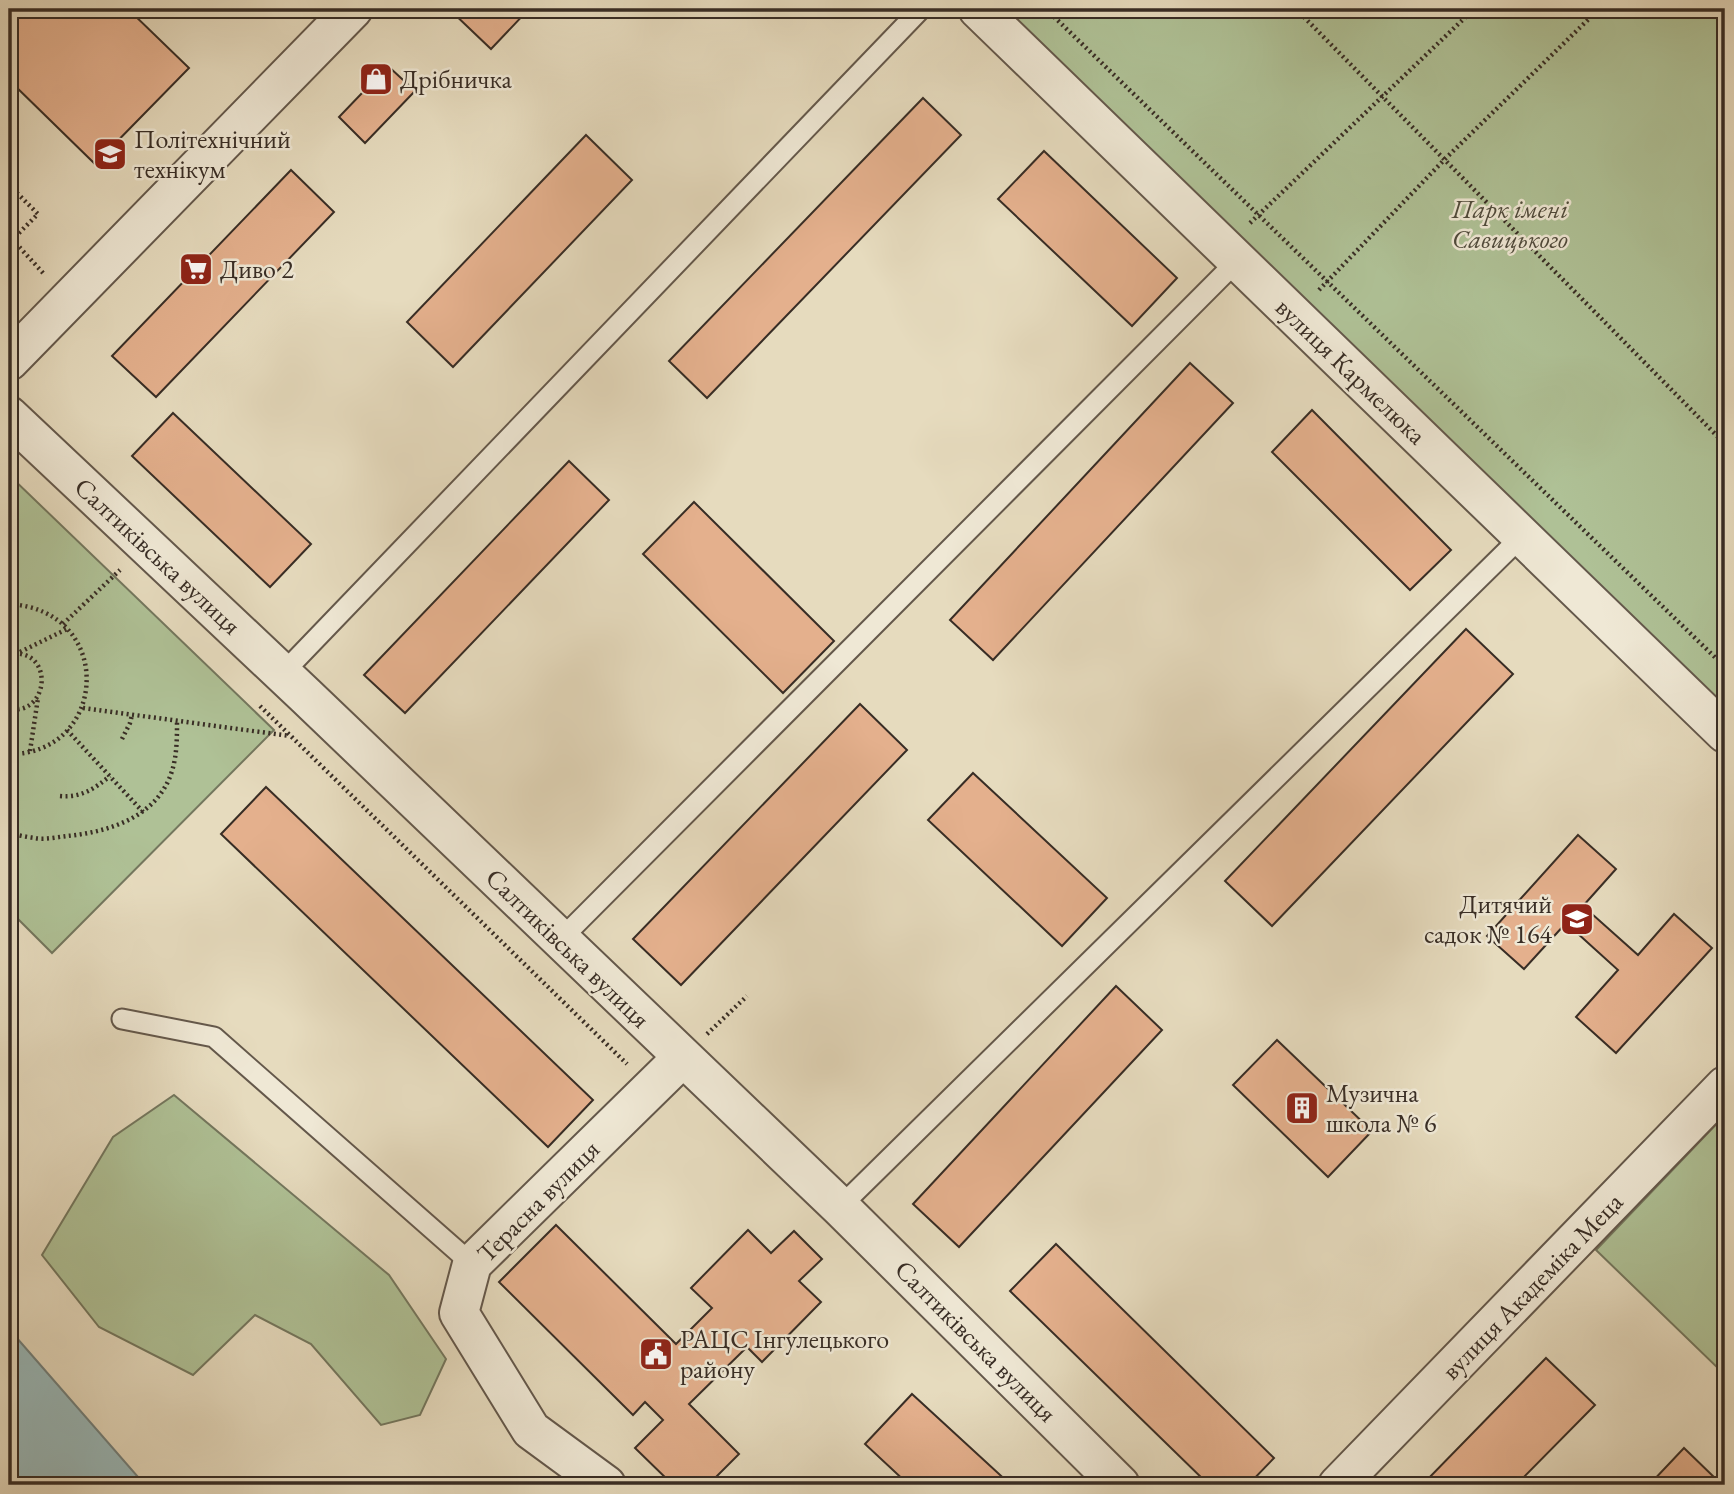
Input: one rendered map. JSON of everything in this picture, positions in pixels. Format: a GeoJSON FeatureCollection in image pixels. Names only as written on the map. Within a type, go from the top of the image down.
{"type":"FeatureCollection","features":[{"type":"Feature","properties":{"kind":"street"},"geometry":{"type":"LineString","coordinates":[[9,361],[353,9]]}},
{"type":"Feature","properties":{"kind":"street","name":"вулиця Кармелюка"},"geometry":{"type":"LineString","coordinates":[[978,9],[1725,733]]}},
{"type":"Feature","properties":{"kind":"street","name":"Салтиківська вулиця"},"geometry":{"type":"LineString","coordinates":[[9,416],[840,1207],[1120,1485]]}},
{"type":"Feature","properties":{"kind":"street","name":"Терасна вулиця"},"geometry":{"type":"LineString","coordinates":[[606,1485],[531,1430],[458,1313],[472,1264],[682,1058]]}},
{"type":"Feature","properties":{"kind":"street","name":"вулиця Академіка Меца"},"geometry":{"type":"LineString","coordinates":[[1338,1485],[1725,1086]]}},
{"type":"Feature","properties":{"kind":"lane"},"geometry":{"type":"LineString","coordinates":[[282,674],[922,9]]}},
{"type":"Feature","properties":{"kind":"lane"},"geometry":{"type":"LineString","coordinates":[[559,940],[1230,254]]}},
{"type":"Feature","properties":{"kind":"lane"},"geometry":{"type":"LineString","coordinates":[[840,1207],[1522,536]]}},
{"type":"Feature","properties":{"kind":"lane"},"geometry":{"type":"LineString","coordinates":[[122,1019],[214,1037],[472,1264]]}},
{"type":"Feature","properties":{"kind":"path"},"geometry":{"type":"LineString","coordinates":[[1046,9],[1725,667]]}},
{"type":"Feature","properties":{"kind":"path"},"geometry":{"type":"LineString","coordinates":[[1297,9],[1725,444]]}},
{"type":"Feature","properties":{"kind":"path"},"geometry":{"type":"LineString","coordinates":[[1230,254],[1259,215],[1474,9]]}},
{"type":"Feature","properties":{"kind":"path"},"geometry":{"type":"LineString","coordinates":[[1295,317],[1444,159],[1599,9]]}},
{"type":"Feature","properties":{"kind":"path"},"geometry":{"type":"LineString","coordinates":[[9,185],[38,214],[10,241],[69,300]]}},
{"type":"Feature","properties":{"kind":"path"},"geometry":{"type":"LineString","coordinates":[[63,624],[120,570],[111,561]]}},
{"type":"Feature","properties":{"kind":"path"},"geometry":{"type":"LineString","coordinates":[[9,604],[34,608],[63,624],[82,653],[89,676],[83,708],[67,730],[52,742],[30,752],[9,754]]}},
{"type":"Feature","properties":{"kind":"path"},"geometry":{"type":"LineString","coordinates":[[9,654],[19,652],[67,629]]}},
{"type":"Feature","properties":{"kind":"path"},"geometry":{"type":"LineString","coordinates":[[19,652],[32,658],[40,669],[43,683],[38,696],[30,752]]}},
{"type":"Feature","properties":{"kind":"path"},"geometry":{"type":"LineString","coordinates":[[9,709],[29,706],[38,696]]}},
{"type":"Feature","properties":{"kind":"path"},"geometry":{"type":"LineString","coordinates":[[250,697],[652,1088]]}},
{"type":"Feature","properties":{"kind":"path"},"geometry":{"type":"LineString","coordinates":[[83,708],[290,736]]}},
{"type":"Feature","properties":{"kind":"path"},"geometry":{"type":"LineString","coordinates":[[122,739],[131,723],[132,715]]}},
{"type":"Feature","properties":{"kind":"path"},"geometry":{"type":"LineString","coordinates":[[9,833],[37,839],[92,833],[125,822],[143,812],[156,800],[171,775],[177,749],[177,721]]}},
{"type":"Feature","properties":{"kind":"path"},"geometry":{"type":"LineString","coordinates":[[67,730],[143,812]]}},
{"type":"Feature","properties":{"kind":"path"},"geometry":{"type":"LineString","coordinates":[[60,796],[74,797],[89,792],[110,776]]}},
{"type":"Feature","properties":{"kind":"path"},"geometry":{"type":"LineString","coordinates":[[682,1058],[747,996]]}},
{"type":"Feature","properties":{"kind":"green space","name":"Парк імені Савицького"},"geometry":{"type":"Polygon","coordinates":[[[978,9],[1725,9],[1725,733],[978,9]]]}},
{"type":"Feature","properties":{"kind":"green space"},"geometry":{"type":"Polygon","coordinates":[[[9,475],[274,730],[52,953],[9,910],[9,475]]]}},
{"type":"Feature","properties":{"kind":"green space"},"geometry":{"type":"Polygon","coordinates":[[[174,1095],[389,1275],[446,1359],[420,1415],[381,1425],[311,1344],[255,1315],[193,1375],[99,1327],[42,1255],[113,1137],[174,1095]]]}},
{"type":"Feature","properties":{"kind":"green space"},"geometry":{"type":"Polygon","coordinates":[[[1725,1115],[1725,1375],[1596,1250],[1725,1115]]]}},
{"type":"Feature","properties":{"kind":"water"},"geometry":{"type":"Polygon","coordinates":[[[9,1329],[145,1485],[9,1485],[9,1329]]]}},
{"type":"Feature","properties":{"kind":"building"},"geometry":{"type":"Polygon","coordinates":[[[9,9],[128,9],[189,68],[95,164],[9,80],[9,38],[14,33],[9,29],[9,9]]]}},
{"type":"Feature","properties":{"kind":"building"},"geometry":{"type":"Polygon","coordinates":[[[449,9],[529,9],[491,49],[449,9]]]}},
{"type":"Feature","properties":{"kind":"building"},"geometry":{"type":"Polygon","coordinates":[[[388,66],[415,91],[365,143],[339,117],[388,66]]]}},
{"type":"Feature","properties":{"kind":"building"},"geometry":{"type":"Polygon","coordinates":[[[923,98],[961,135],[707,398],[669,361],[923,98]]]}},
{"type":"Feature","properties":{"kind":"building"},"geometry":{"type":"Polygon","coordinates":[[[586,135],[632,180],[453,367],[407,322],[586,135]]]}},
{"type":"Feature","properties":{"kind":"building"},"geometry":{"type":"Polygon","coordinates":[[[1044,151],[1177,278],[1132,326],[998,199],[1044,151]]]}},
{"type":"Feature","properties":{"kind":"building"},"geometry":{"type":"Polygon","coordinates":[[[291,170],[334,212],[156,397],[112,356],[291,170]]]}},
{"type":"Feature","properties":{"kind":"building"},"geometry":{"type":"Polygon","coordinates":[[[1190,363],[1233,403],[993,660],[950,620],[1190,363]]]}},
{"type":"Feature","properties":{"kind":"building"},"geometry":{"type":"Polygon","coordinates":[[[1312,410],[1451,550],[1410,590],[1272,452],[1312,410]]]}},
{"type":"Feature","properties":{"kind":"building"},"geometry":{"type":"Polygon","coordinates":[[[173,413],[311,544],[270,587],[132,456],[173,413]]]}},
{"type":"Feature","properties":{"kind":"building"},"geometry":{"type":"Polygon","coordinates":[[[569,461],[609,500],[405,713],[364,675],[569,461]]]}},
{"type":"Feature","properties":{"kind":"building"},"geometry":{"type":"Polygon","coordinates":[[[694,502],[834,641],[783,693],[643,554],[694,502]]]}},
{"type":"Feature","properties":{"kind":"building"},"geometry":{"type":"Polygon","coordinates":[[[1466,629],[1513,674],[1272,926],[1225,881],[1466,629]]]}},
{"type":"Feature","properties":{"kind":"building"},"geometry":{"type":"Polygon","coordinates":[[[860,704],[907,750],[681,985],[633,939],[860,704]]]}},
{"type":"Feature","properties":{"kind":"building"},"geometry":{"type":"Polygon","coordinates":[[[973,773],[1107,898],[1062,946],[928,820],[973,773]]]}},
{"type":"Feature","properties":{"kind":"building"},"geometry":{"type":"Polygon","coordinates":[[[266,787],[593,1100],[548,1147],[221,834],[266,787]]]}},
{"type":"Feature","properties":{"kind":"building"},"geometry":{"type":"Polygon","coordinates":[[[1578,835],[1616,869],[1583,906],[1638,955],[1674,914],[1712,948],[1616,1053],[1576,1017],[1618,970],[1566,923],[1524,969],[1487,936],[1578,835]]]}},
{"type":"Feature","properties":{"kind":"building"},"geometry":{"type":"Polygon","coordinates":[[[1116,986],[1162,1030],[959,1247],[913,1204],[1116,986]]]}},
{"type":"Feature","properties":{"kind":"building","name":"Музична школа № 6"},"geometry":{"type":"Polygon","coordinates":[[[1277,1040],[1372,1131],[1328,1177],[1233,1085],[1277,1040]]]}},
{"type":"Feature","properties":{"kind":"building","name":"РАЦС Інгулецького району"},"geometry":{"type":"Polygon","coordinates":[[[556,1225],[676,1344],[712,1308],[691,1288],[748,1230],[771,1253],[794,1231],[822,1259],[799,1281],[821,1302],[762,1362],[747,1347],[689,1404],[739,1454],[708,1485],[673,1485],[635,1448],[663,1420],[645,1402],[633,1415],[499,1282],[556,1225]]]}},
{"type":"Feature","properties":{"kind":"building"},"geometry":{"type":"Polygon","coordinates":[[[1056,1244],[1274,1458],[1248,1485],[1209,1485],[1010,1291],[1056,1244]]]}},
{"type":"Feature","properties":{"kind":"building"},"geometry":{"type":"Polygon","coordinates":[[[1546,1358],[1595,1405],[1516,1485],[1422,1485],[1546,1358]]]}},
{"type":"Feature","properties":{"kind":"building"},"geometry":{"type":"Polygon","coordinates":[[[912,1394],[1011,1485],[909,1485],[865,1444],[912,1394]]]}},
{"type":"Feature","properties":{"kind":"building"},"geometry":{"type":"Polygon","coordinates":[[[1684,1448],[1717,1480],[1723,1485],[1649,1485],[1684,1448]]]}},
{"type":"Feature","properties":{"kind":"place","name":"Дрібничка"},"geometry":{"type":"Point","coordinates":[376,79]}},
{"type":"Feature","properties":{"kind":"place","name":"Політехнічний технікум"},"geometry":{"type":"Point","coordinates":[110,154]}},
{"type":"Feature","properties":{"kind":"place","name":"Диво 2"},"geometry":{"type":"Point","coordinates":[196,269]}},
{"type":"Feature","properties":{"kind":"place","name":"Дитячий садок № 164"},"geometry":{"type":"Point","coordinates":[1577,919]}},
{"type":"Feature","properties":{"kind":"place","name":"Музична школа № 6"},"geometry":{"type":"Point","coordinates":[1302,1108]}},
{"type":"Feature","properties":{"kind":"place","name":"РАЦС Інгулецького району"},"geometry":{"type":"Point","coordinates":[656,1354]}}]}
